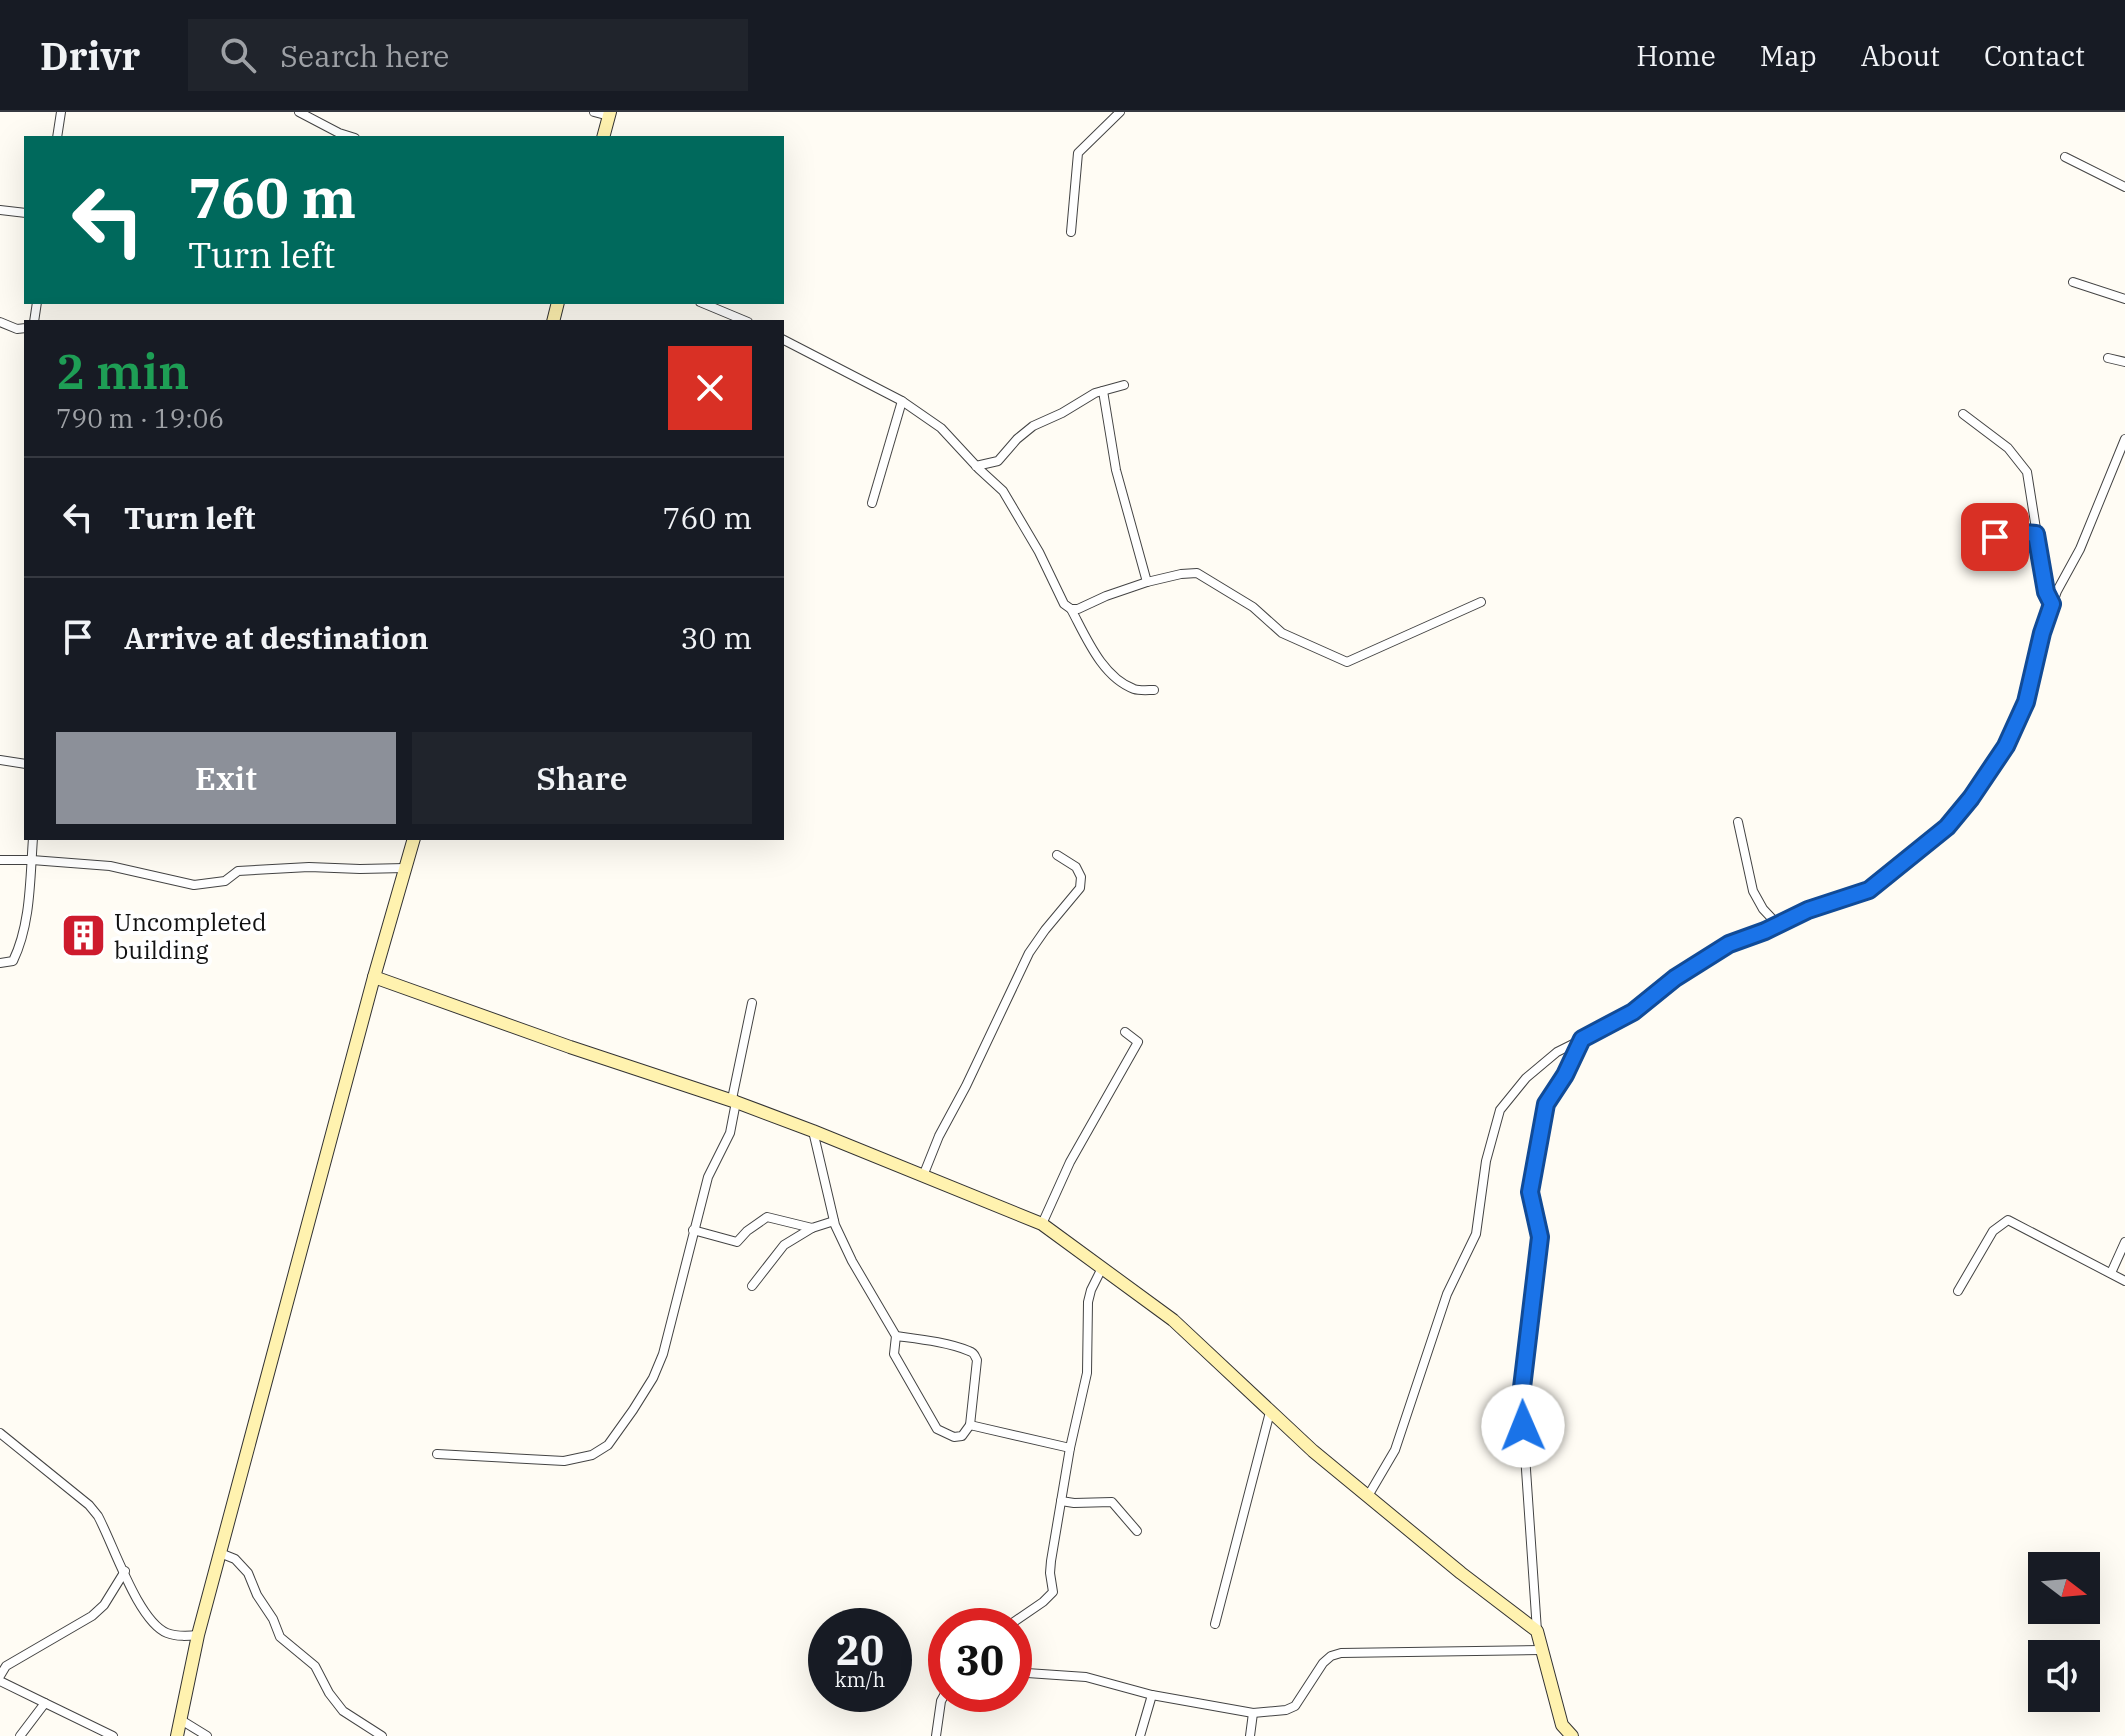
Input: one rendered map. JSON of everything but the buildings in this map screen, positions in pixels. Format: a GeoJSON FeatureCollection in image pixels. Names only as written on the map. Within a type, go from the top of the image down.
{"type":"FeatureCollection","features":[{"type":"Feature","properties":{"kind":"street"},"geometry":{"type":"LineString","coordinates":[[57,136],[61,112]]}},
{"type":"Feature","properties":{"kind":"street"},"geometry":{"type":"LineString","coordinates":[[299,112],[349,136]]}},
{"type":"Feature","properties":{"kind":"street"},"geometry":{"type":"LineString","coordinates":[[594,112],[610,114],[604,136]]}},
{"type":"Feature","properties":{"kind":"street"},"geometry":{"type":"LineString","coordinates":[[1071,232],[1078,153],[1120,112]]}},
{"type":"Feature","properties":{"kind":"street"},"geometry":{"type":"LineString","coordinates":[[2065,157],[2125,187]]}},
{"type":"Feature","properties":{"kind":"street"},"geometry":{"type":"LineString","coordinates":[[0,210],[24,213]]}},
{"type":"Feature","properties":{"kind":"street"},"geometry":{"type":"LineString","coordinates":[[2073,282],[2125,299]]}},
{"type":"Feature","properties":{"kind":"street"},"geometry":{"type":"LineString","coordinates":[[705,304],[743,320]]}},
{"type":"Feature","properties":{"kind":"street"},"geometry":{"type":"LineString","coordinates":[[0,322],[17,329],[24,328]]}},
{"type":"Feature","properties":{"kind":"street"},"geometry":{"type":"LineString","coordinates":[[784,340],[902,401],[941,428],[1003,491],[1039,552],[1064,604],[1071,609],[1097,655],[1114,677],[1136,690],[1154,690]]}},
{"type":"Feature","properties":{"kind":"street"},"geometry":{"type":"LineString","coordinates":[[2108,358],[2125,362]]}},
{"type":"Feature","properties":{"kind":"street"},"geometry":{"type":"LineString","coordinates":[[976,466],[998,461],[1033,426],[1095,393],[1124,385]]}},
{"type":"Feature","properties":{"kind":"street"},"geometry":{"type":"LineString","coordinates":[[1103,391],[1116,470],[1147,582]]}},
{"type":"Feature","properties":{"kind":"street"},"geometry":{"type":"LineString","coordinates":[[872,503],[902,401]]}},
{"type":"Feature","properties":{"kind":"street"},"geometry":{"type":"LineString","coordinates":[[1963,414],[2008,448],[2027,472],[2046,592],[2052,604]]}},
{"type":"Feature","properties":{"kind":"street"},"geometry":{"type":"LineString","coordinates":[[1368,1496],[1395,1450],[1447,1294],[1476,1234],[1486,1161],[1500,1110],[1526,1078],[1557,1052],[1633,1012],[1675,978],[1729,944],[1808,910],[1869,890],[1947,827],[2006,746],[2026,702],[2042,633],[2057,591],[2080,549],[2125,439]]}},
{"type":"Feature","properties":{"kind":"street"},"geometry":{"type":"LineString","coordinates":[[1985,537],[2013,532],[2036,534]]}},
{"type":"Feature","properties":{"kind":"street"},"geometry":{"type":"LineString","coordinates":[[1071,609],[1147,582],[1197,573],[1253,607],[1282,633],[1347,662],[1481,602]]}},
{"type":"Feature","properties":{"kind":"street"},"geometry":{"type":"LineString","coordinates":[[0,760],[24,764]]}},
{"type":"Feature","properties":{"kind":"street"},"geometry":{"type":"LineString","coordinates":[[1738,822],[1753,891],[1763,909],[1778,925]]}},
{"type":"Feature","properties":{"kind":"street"},"geometry":{"type":"LineString","coordinates":[[0,963],[13,961],[21,946],[33,840]]}},
{"type":"Feature","properties":{"kind":"street"},"geometry":{"type":"LineString","coordinates":[[177,1736],[198,1635],[413,840]]}},
{"type":"Feature","properties":{"kind":"street"},"geometry":{"type":"LineString","coordinates":[[923,1176],[939,1136],[1029,953],[1080,888],[1081,877],[1076,867],[1057,855]]}},
{"type":"Feature","properties":{"kind":"street"},"geometry":{"type":"LineString","coordinates":[[0,860],[121,867],[194,885],[225,881],[238,871],[309,867],[405,868]]}},
{"type":"Feature","properties":{"kind":"street"},"geometry":{"type":"LineString","coordinates":[[374,977],[732,1101],[1042,1224],[1173,1320],[1313,1451],[1537,1631]]}},
{"type":"Feature","properties":{"kind":"street"},"geometry":{"type":"LineString","coordinates":[[437,1454],[564,1461],[592,1455],[608,1445],[653,1378],[663,1354],[708,1177],[730,1133],[732,1099],[752,1003]]}},
{"type":"Feature","properties":{"kind":"street"},"geometry":{"type":"LineString","coordinates":[[1042,1224],[1070,1162],[1138,1042],[1125,1032]]}},
{"type":"Feature","properties":{"kind":"street"},"geometry":{"type":"LineString","coordinates":[[1572,1736],[1563,1730],[1537,1631],[1521,1396],[1540,1237],[1530,1192],[1546,1104],[1565,1075],[1582,1039]]}},
{"type":"Feature","properties":{"kind":"street"},"geometry":{"type":"LineString","coordinates":[[813,1131],[834,1221],[852,1261],[896,1336],[894,1354],[937,1429],[954,1437],[962,1436],[970,1425],[975,1355],[971,1351],[939,1343],[896,1336]]}},
{"type":"Feature","properties":{"kind":"street"},"geometry":{"type":"LineString","coordinates":[[693,1230],[737,1242],[767,1217],[812,1228]]}},
{"type":"Feature","properties":{"kind":"street"},"geometry":{"type":"LineString","coordinates":[[1958,1291],[1993,1231],[2008,1220],[2125,1281]]}},
{"type":"Feature","properties":{"kind":"street"},"geometry":{"type":"LineString","coordinates":[[752,1286],[784,1245],[812,1228],[834,1221]]}},
{"type":"Feature","properties":{"kind":"street"},"geometry":{"type":"LineString","coordinates":[[2111,1273],[2125,1242]]}},
{"type":"Feature","properties":{"kind":"street"},"geometry":{"type":"LineString","coordinates":[[1032,1610],[1053,1592],[1050,1573],[1061,1501],[1087,1373],[1088,1302],[1102,1268]]}},
{"type":"Feature","properties":{"kind":"street"},"geometry":{"type":"LineString","coordinates":[[1215,1624],[1270,1412]]}},
{"type":"Feature","properties":{"kind":"street"},"geometry":{"type":"LineString","coordinates":[[970,1425],[1070,1448]]}},
{"type":"Feature","properties":{"kind":"street"},"geometry":{"type":"LineString","coordinates":[[0,1433],[89,1505],[98,1516],[139,1604],[155,1626],[172,1635],[198,1635]]}},
{"type":"Feature","properties":{"kind":"street"},"geometry":{"type":"LineString","coordinates":[[1061,1501],[1112,1502],[1137,1531]]}},
{"type":"Feature","properties":{"kind":"street"},"geometry":{"type":"LineString","coordinates":[[220,1553],[235,1559],[248,1573],[280,1637],[315,1666],[343,1711],[382,1736]]}},
{"type":"Feature","properties":{"kind":"street"},"geometry":{"type":"LineString","coordinates":[[113,1736],[0,1678],[6,1666],[92,1616],[104,1605],[125,1571]]}},
{"type":"Feature","properties":{"kind":"street"},"geometry":{"type":"LineString","coordinates":[[1032,1673],[1086,1677],[1152,1695],[1253,1713],[1286,1710],[1295,1706],[1323,1663],[1341,1653],[1541,1650]]}},
{"type":"Feature","properties":{"kind":"street"},"geometry":{"type":"LineString","coordinates":[[1140,1736],[1152,1695]]}},
{"type":"Feature","properties":{"kind":"street"},"geometry":{"type":"LineString","coordinates":[[20,1736],[45,1703]]}},
{"type":"Feature","properties":{"kind":"street"},"geometry":{"type":"LineString","coordinates":[[936,1736],[939,1712]]}},
{"type":"Feature","properties":{"kind":"street"},"geometry":{"type":"LineString","coordinates":[[1250,1736],[1253,1713]]}},
{"type":"Feature","properties":{"kind":"street"},"geometry":{"type":"LineString","coordinates":[[181,1720],[207,1736]]}},
{"type":"Feature","properties":{"kind":"place","name":"Uncompleted building"},"geometry":{"type":"Point","coordinates":[83,936]}},
{"type":"Feature","properties":{"kind":"route"},"geometry":{"type":"LineString","coordinates":[[1523,1426],[1521,1396],[1540,1237],[1530,1192],[1546,1104],[1565,1075],[1582,1039],[1633,1012],[1675,978],[1729,944],[1808,910],[1869,890],[1947,827],[1971,798],[2006,746],[2026,702],[2052,604],[2046,592],[2036,534],[2013,532],[1995,537]]}}]}
